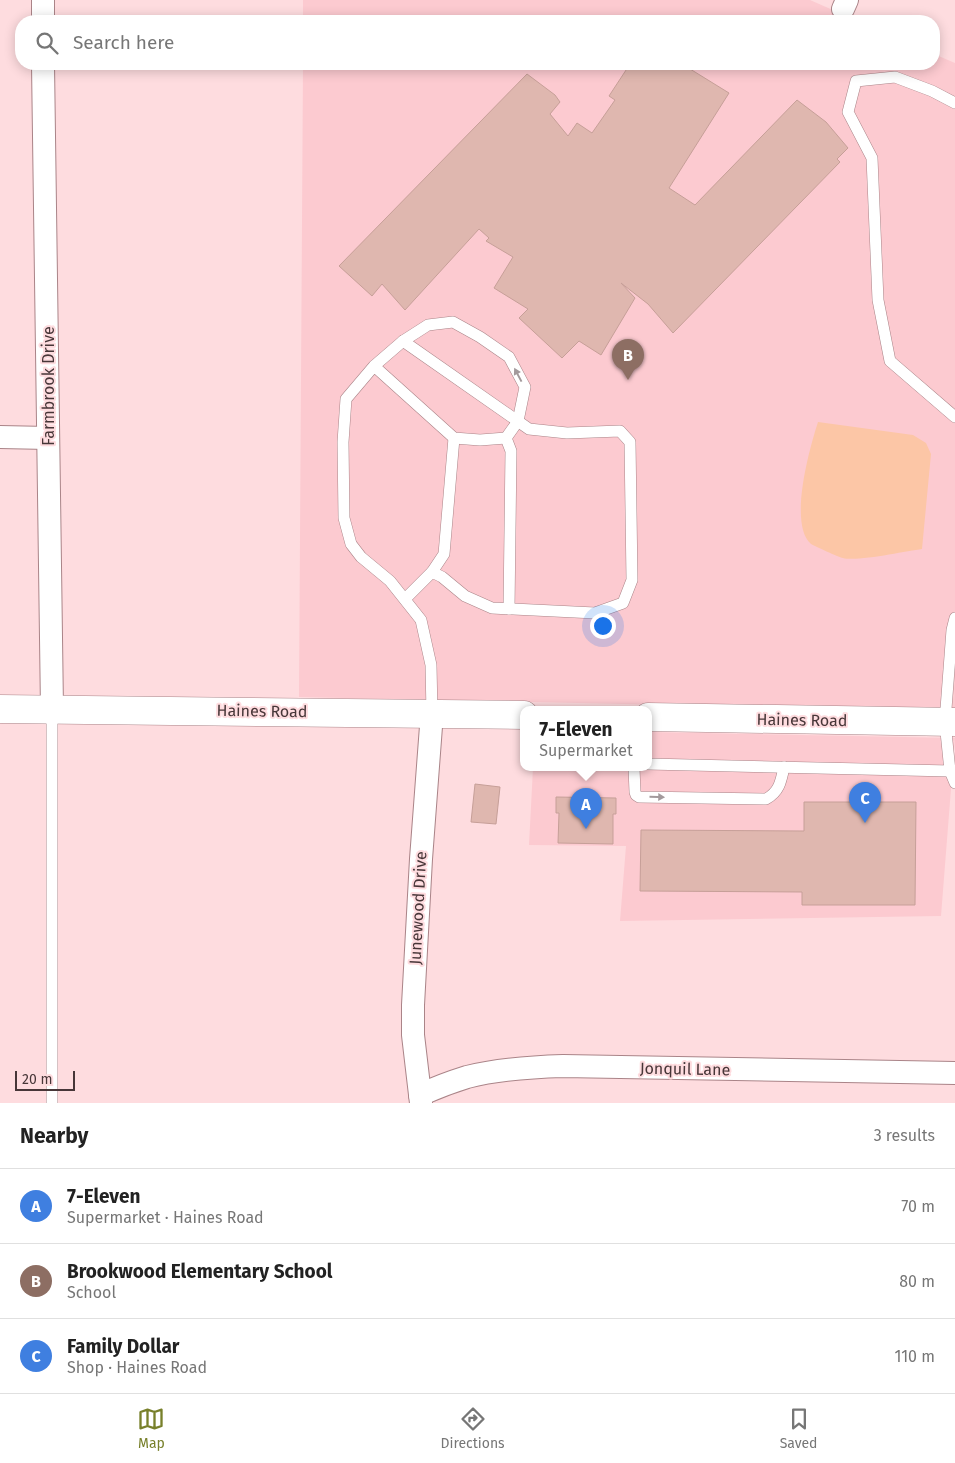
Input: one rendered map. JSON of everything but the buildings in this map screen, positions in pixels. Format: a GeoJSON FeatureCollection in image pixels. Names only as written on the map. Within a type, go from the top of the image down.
{"type":"FeatureCollection","features":[{"type":"Feature","properties":{"kind":"street"},"geometry":{"type":"LineString","coordinates":[[43,0],[43,15]]}},
{"type":"Feature","properties":{"kind":"street","name":"Farmbrook Drive"},"geometry":{"type":"LineString","coordinates":[[43,70],[52,709]]}},
{"type":"Feature","properties":{"kind":"street"},"geometry":{"type":"LineString","coordinates":[[0,437],[48,438]]}},
{"type":"Feature","properties":{"kind":"street","name":"Haines Road"},"geometry":{"type":"LineString","coordinates":[[0,709],[520,715]]}},
{"type":"Feature","properties":{"kind":"street","name":"Junewood Drive"},"geometry":{"type":"LineString","coordinates":[[420,1099],[413,1035],[413,1005],[421,858],[432,713]]}},
{"type":"Feature","properties":{"kind":"street","name":"Haines Road"},"geometry":{"type":"LineString","coordinates":[[652,717],[950,722]]}},
{"type":"Feature","properties":{"kind":"street","name":"Jonquil Lane"},"geometry":{"type":"LineString","coordinates":[[420,1099],[449,1083],[469,1077],[531,1067],[563,1066],[955,1074]]}},
{"type":"Feature","properties":{"kind":"lane"},"geometry":{"type":"LineString","coordinates":[[955,103],[932,90],[895,77],[856,81],[848,112],[872,158],[878,300],[890,361],[955,417]]}},
{"type":"Feature","properties":{"kind":"lane"},"geometry":{"type":"LineString","coordinates":[[432,713],[431,665],[421,620],[390,581],[361,557],[350,544],[344,518],[343,442],[346,399],[374,366],[403,341],[428,325],[453,322],[480,337],[509,357],[525,387],[518,421],[506,438]]}},
{"type":"Feature","properties":{"kind":"lane"},"geometry":{"type":"LineString","coordinates":[[403,341],[529,429],[567,433],[620,431],[630,442],[632,580],[623,603],[595,613],[492,608],[465,596],[442,577],[432,572]]}},
{"type":"Feature","properties":{"kind":"lane"},"geometry":{"type":"LineString","coordinates":[[374,366],[454,438],[480,440],[506,438]]}},
{"type":"Feature","properties":{"kind":"lane"},"geometry":{"type":"LineString","coordinates":[[405,599],[432,572],[444,554],[454,438]]}},
{"type":"Feature","properties":{"kind":"lane"},"geometry":{"type":"LineString","coordinates":[[506,438],[511,451],[509,609]]}},
{"type":"Feature","properties":{"kind":"lane"},"geometry":{"type":"LineString","coordinates":[[955,618],[952,630],[950,722],[950,771],[955,783]]}},
{"type":"Feature","properties":{"kind":"lane"},"geometry":{"type":"LineString","coordinates":[[52,709],[52,1103]]}},
{"type":"Feature","properties":{"kind":"lane"},"geometry":{"type":"LineString","coordinates":[[652,764],[950,771]]}},
{"type":"Feature","properties":{"kind":"lane"},"geometry":{"type":"LineString","coordinates":[[634,771],[634,792],[639,797],[766,799],[773,795],[780,787],[784,767]]}},
{"type":"Feature","properties":{"kind":"shaded area"},"geometry":{"type":"Polygon","coordinates":[[[303,0],[810,0],[844,15],[303,15],[303,0]]]}},
{"type":"Feature","properties":{"kind":"shaded area"},"geometry":{"type":"Polygon","coordinates":[[[940,57],[955,63],[955,711],[299,697],[303,70],[940,70],[940,57]]]}},
{"type":"Feature","properties":{"kind":"shaded area"},"geometry":{"type":"Polygon","coordinates":[[[818,422],[913,435],[926,443],[931,454],[922,549],[850,559],[840,557],[811,544],[804,534],[801,520],[801,503],[806,466],[818,422]]]}},
{"type":"Feature","properties":{"kind":"shaded area"},"geometry":{"type":"Polygon","coordinates":[[[652,732],[955,738],[941,916],[620,921],[626,846],[529,845],[533,771],[652,771],[652,732]]]}},
{"type":"Feature","properties":{"kind":"place","name":"Brookwood Elementary School"},"geometry":{"type":"Point","coordinates":[628,380]}},
{"type":"Feature","properties":{"kind":"place","name":"Family Dollar"},"geometry":{"type":"Point","coordinates":[865,823]}},
{"type":"Feature","properties":{"kind":"place","name":"7-Eleven"},"geometry":{"type":"Point","coordinates":[586,829]}}]}
